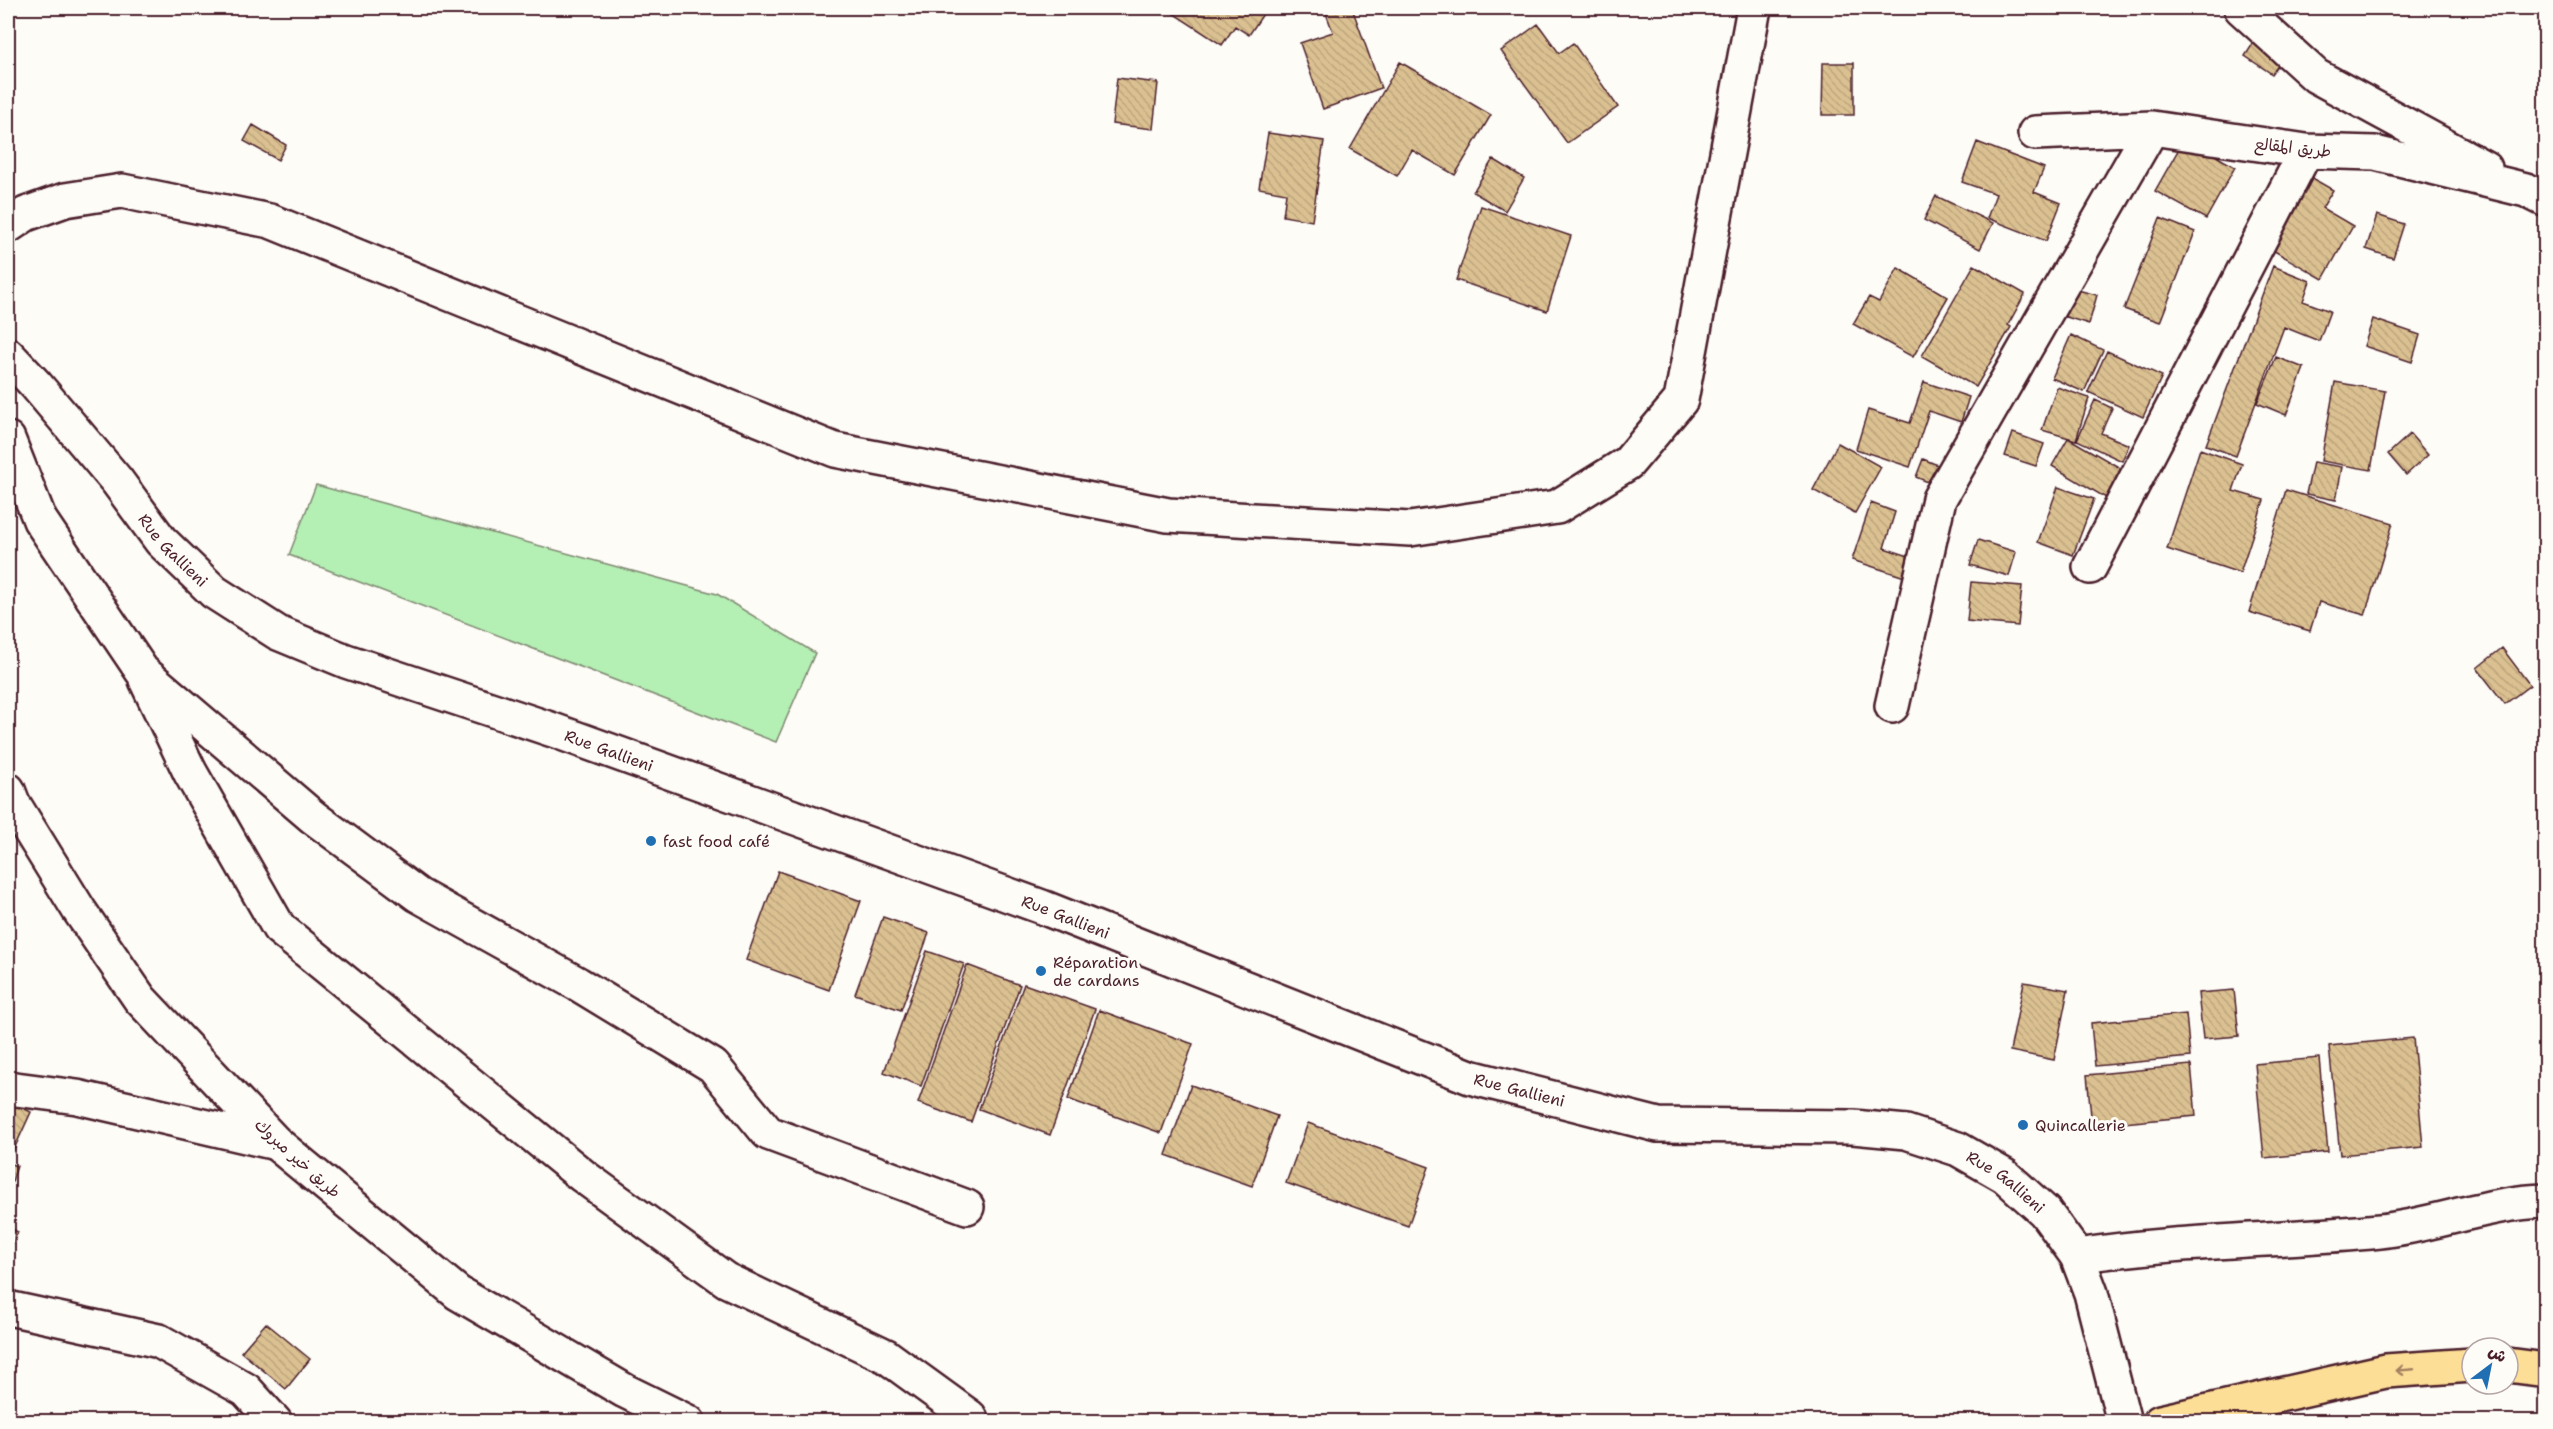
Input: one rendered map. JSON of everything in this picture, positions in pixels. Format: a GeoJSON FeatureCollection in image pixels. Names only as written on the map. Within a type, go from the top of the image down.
{"type":"FeatureCollection","features":[{"type":"Feature","properties":{"kind":"highway"},"geometry":{"type":"LineString","coordinates":[[2160,1422],[2386,1371],[2460,1366]]}},
{"type":"Feature","properties":{"kind":"highway"},"geometry":{"type":"LineString","coordinates":[[2520,1367],[2546,1370]]}},
{"type":"Feature","properties":{"kind":"street"},"geometry":{"type":"LineString","coordinates":[[8,226],[26,214],[65,200],[122,191],[270,221],[835,450],[1168,515],[1410,529],[1557,507],[1628,463],[1681,400],[1754,8]]}},
{"type":"Feature","properties":{"kind":"street"},"geometry":{"type":"LineString","coordinates":[[2241,8],[2316,76],[2536,195]]}},
{"type":"Feature","properties":{"kind":"street"},"geometry":{"type":"LineString","coordinates":[[1892,706],[1939,499],[2152,128]]}},
{"type":"Feature","properties":{"kind":"street","name":"طريق المقالع"},"geometry":{"type":"LineString","coordinates":[[2035,133],[2152,128],[2306,151],[2375,153],[2536,195]]}},
{"type":"Feature","properties":{"kind":"street"},"geometry":{"type":"LineString","coordinates":[[2090,567],[2306,151]]}},
{"type":"Feature","properties":{"kind":"street","name":"Rue Gallieni"},"geometry":{"type":"LineString","coordinates":[[8,355],[117,481],[161,541],[214,592],[278,633],[346,661],[564,734],[1042,907],[1470,1077],[1658,1125],[1853,1127],[1906,1132],[1958,1149],[2005,1176],[2045,1212],[2077,1256],[2091,1293],[2124,1422]]}},
{"type":"Feature","properties":{"kind":"street"},"geometry":{"type":"LineString","coordinates":[[8,439],[40,520],[141,671],[190,772],[279,928],[583,1176],[726,1280],[886,1356],[970,1417],[972,1422]]}},
{"type":"Feature","properties":{"kind":"street"},"geometry":{"type":"LineString","coordinates":[[141,671],[313,817],[418,895],[578,984],[713,1066],[768,1133],[967,1207]]}},
{"type":"Feature","properties":{"kind":"street","name":"طريق خير مبروك"},"geometry":{"type":"LineString","coordinates":[[8,790],[13,803],[79,910],[140,999],[276,1143],[458,1293],[625,1391],[688,1422]]}},
{"type":"Feature","properties":{"kind":"street"},"geometry":{"type":"LineString","coordinates":[[8,1088],[77,1096],[276,1143]]}},
{"type":"Feature","properties":{"kind":"street"},"geometry":{"type":"LineString","coordinates":[[2077,1256],[2124,1249],[2383,1231],[2519,1202],[2546,1201]]}},
{"type":"Feature","properties":{"kind":"street"},"geometry":{"type":"LineString","coordinates":[[8,1308],[159,1341],[246,1390],[275,1422]]}},
{"type":"Feature","properties":{"kind":"green space"},"geometry":{"type":"Polygon","coordinates":[[[316,485],[717,594],[815,653],[776,742],[289,555],[316,485]]]}},
{"type":"Feature","properties":{"kind":"building"},"geometry":{"type":"Polygon","coordinates":[[[1165,8],[1267,8],[1249,35],[1235,26],[1222,45],[1165,8]]]}},
{"type":"Feature","properties":{"kind":"building"},"geometry":{"type":"Polygon","coordinates":[[[1324,8],[1352,8],[1381,88],[1323,109],[1300,43],[1333,32],[1324,8]]]}},
{"type":"Feature","properties":{"kind":"building"},"geometry":{"type":"Polygon","coordinates":[[[1538,24],[1559,53],[1573,43],[1618,107],[1567,143],[1501,51],[1538,24]]]}},
{"type":"Feature","properties":{"kind":"building"},"geometry":{"type":"Polygon","coordinates":[[[2258,36],[2286,54],[2272,74],[2245,56],[2258,36]]]}},
{"type":"Feature","properties":{"kind":"building"},"geometry":{"type":"Polygon","coordinates":[[[1400,62],[1491,115],[1455,175],[1412,150],[1397,176],[1350,149],[1400,62]]]}},
{"type":"Feature","properties":{"kind":"building"},"geometry":{"type":"Polygon","coordinates":[[[1823,63],[1854,63],[1854,115],[1822,115],[1823,63]]]}},
{"type":"Feature","properties":{"kind":"building"},"geometry":{"type":"Polygon","coordinates":[[[1117,78],[1158,83],[1153,129],[1112,124],[1117,78]]]}},
{"type":"Feature","properties":{"kind":"building"},"geometry":{"type":"Polygon","coordinates":[[[8,109],[14,109],[15,138],[8,138],[8,109]]]}},
{"type":"Feature","properties":{"kind":"building"},"geometry":{"type":"Polygon","coordinates":[[[253,125],[286,145],[278,160],[244,141],[253,125]]]}},
{"type":"Feature","properties":{"kind":"building"},"geometry":{"type":"Polygon","coordinates":[[[1268,133],[1324,141],[1312,221],[1283,216],[1286,193],[1259,188],[1268,133]]]}},
{"type":"Feature","properties":{"kind":"building"},"geometry":{"type":"Polygon","coordinates":[[[2185,138],[2235,167],[2206,219],[2155,191],[2185,138]]]}},
{"type":"Feature","properties":{"kind":"building"},"geometry":{"type":"Polygon","coordinates":[[[1977,142],[2044,168],[2034,192],[2061,203],[2046,241],[1987,218],[1996,194],[1962,182],[1977,142]]]}},
{"type":"Feature","properties":{"kind":"building"},"geometry":{"type":"Polygon","coordinates":[[[1493,159],[1524,178],[1505,211],[1473,192],[1493,159]]]}},
{"type":"Feature","properties":{"kind":"building"},"geometry":{"type":"Polygon","coordinates":[[[2310,177],[2333,190],[2322,208],[2353,226],[2323,279],[2269,248],[2310,177]]]}},
{"type":"Feature","properties":{"kind":"building"},"geometry":{"type":"Polygon","coordinates":[[[1936,196],[1993,223],[1980,249],[1924,220],[1936,196]]]}},
{"type":"Feature","properties":{"kind":"building"},"geometry":{"type":"Polygon","coordinates":[[[1481,206],[1571,236],[1547,311],[1456,280],[1481,206]]]}},
{"type":"Feature","properties":{"kind":"building"},"geometry":{"type":"Polygon","coordinates":[[[2377,215],[2404,224],[2393,258],[2366,249],[2377,215]]]}},
{"type":"Feature","properties":{"kind":"building"},"geometry":{"type":"Polygon","coordinates":[[[2160,218],[2195,232],[2160,322],[2124,309],[2160,218]]]}},
{"type":"Feature","properties":{"kind":"building"},"geometry":{"type":"Polygon","coordinates":[[[1974,265],[2025,294],[2008,325],[2011,327],[1976,387],[1922,356],[1974,265]]]}},
{"type":"Feature","properties":{"kind":"building"},"geometry":{"type":"Polygon","coordinates":[[[2273,266],[2310,281],[2303,301],[2330,311],[2319,341],[2284,327],[2236,456],[2206,445],[2273,266]]]}},
{"type":"Feature","properties":{"kind":"building"},"geometry":{"type":"Polygon","coordinates":[[[1898,268],[1948,297],[1913,357],[1853,324],[1869,297],[1879,302],[1898,268]]]}},
{"type":"Feature","properties":{"kind":"building"},"geometry":{"type":"Polygon","coordinates":[[[2070,288],[2097,295],[2089,324],[2063,316],[2070,288]]]}},
{"type":"Feature","properties":{"kind":"building"},"geometry":{"type":"Polygon","coordinates":[[[2373,319],[2420,335],[2412,362],[2364,346],[2373,319]]]}},
{"type":"Feature","properties":{"kind":"building"},"geometry":{"type":"Polygon","coordinates":[[[2071,335],[2103,350],[2084,392],[2052,378],[2071,335]]]}},
{"type":"Feature","properties":{"kind":"building"},"geometry":{"type":"Polygon","coordinates":[[[2107,351],[2162,376],[2143,417],[2088,392],[2107,351]]]}},
{"type":"Feature","properties":{"kind":"building"},"geometry":{"type":"Polygon","coordinates":[[[2276,357],[2304,368],[2286,415],[2257,403],[2276,357]]]}},
{"type":"Feature","properties":{"kind":"building"},"geometry":{"type":"Polygon","coordinates":[[[1924,382],[1969,397],[1961,422],[1929,411],[1910,467],[1856,449],[1868,410],[1910,423],[1924,382]]]}},
{"type":"Feature","properties":{"kind":"building"},"geometry":{"type":"Polygon","coordinates":[[[2335,382],[2385,391],[2371,470],[2321,461],[2335,382]]]}},
{"type":"Feature","properties":{"kind":"building"},"geometry":{"type":"Polygon","coordinates":[[[2057,387],[2089,398],[2076,440],[2042,430],[2057,387]]]}},
{"type":"Feature","properties":{"kind":"building"},"geometry":{"type":"Polygon","coordinates":[[[2095,400],[2112,408],[2101,433],[2129,445],[2122,461],[2077,440],[2095,400]]]}},
{"type":"Feature","properties":{"kind":"building"},"geometry":{"type":"Polygon","coordinates":[[[2013,433],[2044,444],[2036,466],[2005,456],[2013,433]]]}},
{"type":"Feature","properties":{"kind":"building"},"geometry":{"type":"Polygon","coordinates":[[[2410,434],[2428,455],[2406,475],[2388,454],[2410,434]]]}},
{"type":"Feature","properties":{"kind":"building"},"geometry":{"type":"Polygon","coordinates":[[[2068,438],[2122,469],[2106,498],[2052,466],[2068,438]]]}},
{"type":"Feature","properties":{"kind":"building"},"geometry":{"type":"Polygon","coordinates":[[[1838,443],[1881,467],[1855,513],[1813,490],[1838,443]]]}},
{"type":"Feature","properties":{"kind":"building"},"geometry":{"type":"Polygon","coordinates":[[[2200,449],[2242,464],[2233,491],[2264,500],[2240,573],[2167,549],[2200,449]]]}},
{"type":"Feature","properties":{"kind":"building"},"geometry":{"type":"Polygon","coordinates":[[[1923,459],[1952,471],[1945,489],[1916,477],[1923,459]]]}},
{"type":"Feature","properties":{"kind":"building"},"geometry":{"type":"Polygon","coordinates":[[[2313,462],[2342,467],[2336,500],[2306,494],[2313,462]]]}},
{"type":"Feature","properties":{"kind":"building"},"geometry":{"type":"Polygon","coordinates":[[[2058,487],[2094,499],[2073,555],[2038,542],[2058,487]]]}},
{"type":"Feature","properties":{"kind":"building"},"geometry":{"type":"Polygon","coordinates":[[[2286,490],[2393,523],[2365,615],[2319,602],[2310,631],[2249,612],[2286,490]]]}},
{"type":"Feature","properties":{"kind":"building"},"geometry":{"type":"Polygon","coordinates":[[[1871,503],[1895,512],[1884,548],[1918,559],[1911,579],[1852,560],[1871,503]]]}},
{"type":"Feature","properties":{"kind":"building"},"geometry":{"type":"Polygon","coordinates":[[[1978,540],[2016,552],[2009,576],[1970,565],[1978,540]]]}},
{"type":"Feature","properties":{"kind":"building"},"geometry":{"type":"Polygon","coordinates":[[[1971,582],[2022,586],[2018,626],[1967,621],[1971,582]]]}},
{"type":"Feature","properties":{"kind":"building"},"geometry":{"type":"Polygon","coordinates":[[[2502,648],[2530,685],[2505,704],[2477,668],[2502,648]]]}},
{"type":"Feature","properties":{"kind":"building"},"geometry":{"type":"Polygon","coordinates":[[[778,871],[861,901],[829,990],[746,960],[778,871]]]}},
{"type":"Feature","properties":{"kind":"building"},"geometry":{"type":"Polygon","coordinates":[[[883,917],[929,933],[901,1010],[855,994],[883,917]]]}},
{"type":"Feature","properties":{"kind":"building"},"geometry":{"type":"Polygon","coordinates":[[[927,951],[964,964],[921,1086],[884,1072],[927,951]]]}},
{"type":"Feature","properties":{"kind":"building"},"geometry":{"type":"Polygon","coordinates":[[[967,965],[1020,985],[971,1122],[918,1103],[967,965]]]}},
{"type":"Feature","properties":{"kind":"building"},"geometry":{"type":"Polygon","coordinates":[[[2024,982],[2068,990],[2054,1060],[2010,1051],[2024,982]]]}},
{"type":"Feature","properties":{"kind":"building"},"geometry":{"type":"Polygon","coordinates":[[[1024,984],[1095,1009],[1050,1135],[979,1109],[1024,984]]]}},
{"type":"Feature","properties":{"kind":"building"},"geometry":{"type":"Polygon","coordinates":[[[2234,990],[2239,1036],[2203,1039],[2198,993],[2234,990]]]}},
{"type":"Feature","properties":{"kind":"building"},"geometry":{"type":"Polygon","coordinates":[[[1099,1010],[1193,1044],[1161,1133],[1068,1099],[1099,1010]]]}},
{"type":"Feature","properties":{"kind":"building"},"geometry":{"type":"Polygon","coordinates":[[[2186,1014],[2190,1057],[2095,1066],[2091,1023],[2186,1014]]]}},
{"type":"Feature","properties":{"kind":"building"},"geometry":{"type":"Polygon","coordinates":[[[2413,1038],[2423,1147],[2340,1155],[2329,1046],[2413,1038]]]}},
{"type":"Feature","properties":{"kind":"building"},"geometry":{"type":"Polygon","coordinates":[[[2319,1058],[2328,1152],[2264,1158],[2255,1064],[2319,1058]]]}},
{"type":"Feature","properties":{"kind":"building"},"geometry":{"type":"Polygon","coordinates":[[[2191,1065],[2196,1116],[2092,1126],[2087,1075],[2191,1065]]]}},
{"type":"Feature","properties":{"kind":"building"},"geometry":{"type":"Polygon","coordinates":[[[1191,1085],[1277,1116],[1252,1186],[1166,1155],[1191,1085]]]}},
{"type":"Feature","properties":{"kind":"building"},"geometry":{"type":"Polygon","coordinates":[[[8,1101],[31,1112],[10,1158],[8,1157],[8,1101]]]}},
{"type":"Feature","properties":{"kind":"building"},"geometry":{"type":"Polygon","coordinates":[[[1308,1123],[1429,1167],[1408,1226],[1286,1183],[1308,1123]]]}},
{"type":"Feature","properties":{"kind":"building"},"geometry":{"type":"Polygon","coordinates":[[[8,1163],[17,1166],[8,1194],[8,1163]]]}},
{"type":"Feature","properties":{"kind":"building"},"geometry":{"type":"Polygon","coordinates":[[[8,1227],[18,1232],[8,1252],[8,1227]]]}},
{"type":"Feature","properties":{"kind":"building"},"geometry":{"type":"Polygon","coordinates":[[[266,1323],[310,1359],[286,1389],[241,1352],[266,1323]]]}},
{"type":"Feature","properties":{"kind":"place","name":"fast food café"},"geometry":{"type":"Point","coordinates":[651,841]}},
{"type":"Feature","properties":{"kind":"place","name":"Réparation de cardans"},"geometry":{"type":"Point","coordinates":[1041,971]}},
{"type":"Feature","properties":{"kind":"place","name":"Quincallerie"},"geometry":{"type":"Point","coordinates":[2023,1125]}}]}
